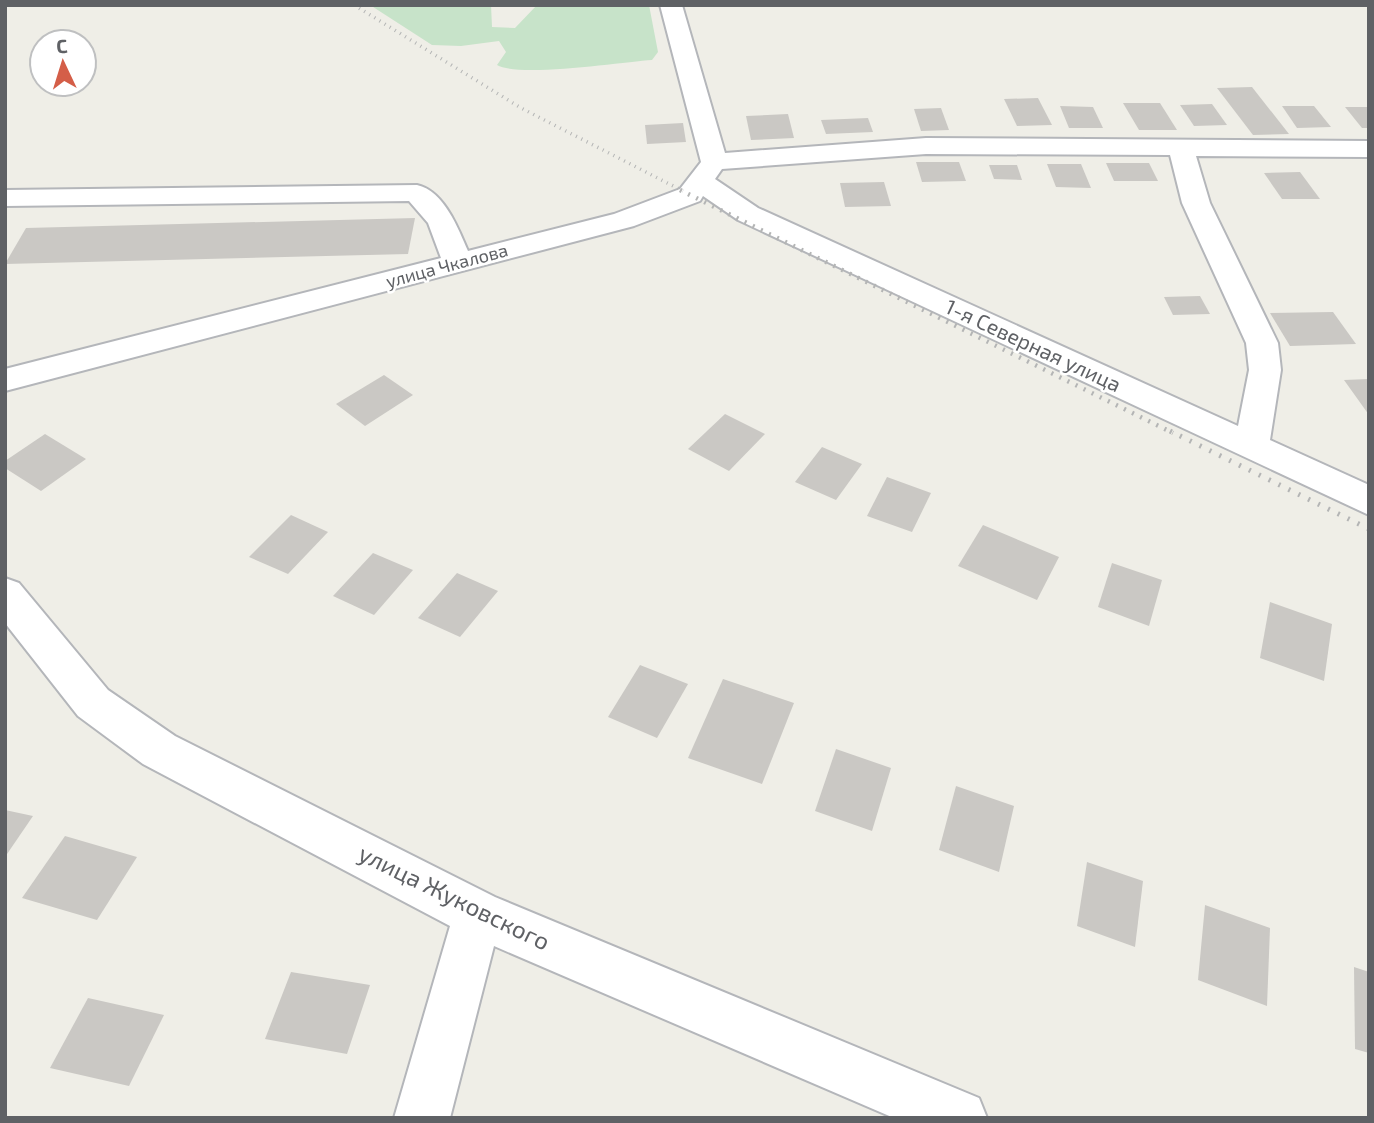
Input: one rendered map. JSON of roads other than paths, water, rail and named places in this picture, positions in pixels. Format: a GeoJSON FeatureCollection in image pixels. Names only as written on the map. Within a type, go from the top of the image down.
{"type":"FeatureCollection","features":[{"type":"Feature","properties":{"kind":"street"},"geometry":{"type":"LineString","coordinates":[[671,5],[708,172],[926,146],[1369,149]]}},
{"type":"Feature","properties":{"kind":"street"},"geometry":{"type":"LineString","coordinates":[[1181,147],[1196,203],[1262,343],[1265,370],[1251,447]]}},
{"type":"Feature","properties":{"kind":"street","name":"улица Чкалова"},"geometry":{"type":"LineString","coordinates":[[5,380],[624,220],[690,195],[708,172]]}},
{"type":"Feature","properties":{"kind":"street","name":"1-я Северная улица"},"geometry":{"type":"LineString","coordinates":[[708,172],[748,214],[1369,501]]}},
{"type":"Feature","properties":{"kind":"street"},"geometry":{"type":"LineString","coordinates":[[5,198],[417,193],[441,220],[458,264]]}},
{"type":"Feature","properties":{"kind":"street","name":"улица Жуковского"},"geometry":{"type":"LineString","coordinates":[[5,594],[93,703],[159,750],[478,914],[959,1118]]}},
{"type":"Feature","properties":{"kind":"street"},"geometry":{"type":"LineString","coordinates":[[422,1118],[478,914]]}},
{"type":"Feature","properties":{"kind":"railway"},"geometry":{"type":"LineString","coordinates":[[354,5],[521,108],[683,191]]}},
{"type":"Feature","properties":{"kind":"railway"},"geometry":{"type":"LineString","coordinates":[[680,190],[1173,433]]}},
{"type":"Feature","properties":{"kind":"railway"},"geometry":{"type":"LineString","coordinates":[[1170,431],[1369,529]]}}]}
